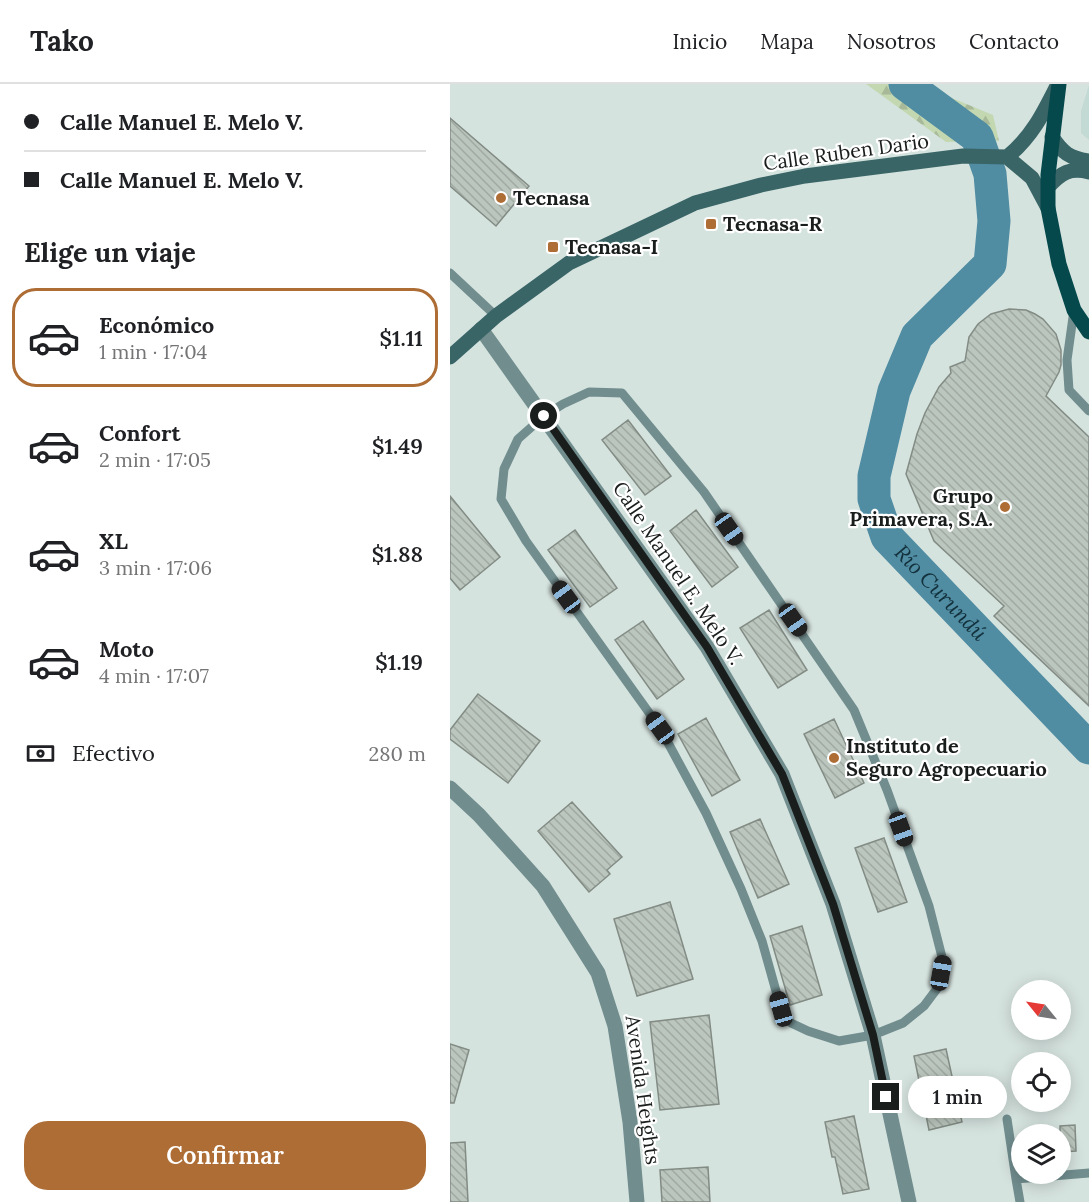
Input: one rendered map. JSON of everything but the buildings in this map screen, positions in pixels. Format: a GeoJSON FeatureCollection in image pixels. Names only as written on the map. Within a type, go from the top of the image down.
{"type":"FeatureCollection","features":[{"type":"Feature","properties":{"kind":"main road"},"geometry":{"type":"LineString","coordinates":[[1058,84],[1048,208],[1059,264],[1074,310],[1089,332]]}},
{"type":"Feature","properties":{"kind":"street"},"geometry":{"type":"LineString","coordinates":[[1048,208],[1032,178],[1004,157],[1019,148],[1040,121],[1058,84]]}},
{"type":"Feature","properties":{"kind":"street"},"geometry":{"type":"LineString","coordinates":[[1052,137],[1061,150],[1073,159],[1089,161]]}},
{"type":"Feature","properties":{"kind":"street","name":"Calle Ruben Dario"},"geometry":{"type":"LineString","coordinates":[[450,357],[496,316],[569,263],[695,204],[761,185],[805,176],[963,156],[1004,157]]}},
{"type":"Feature","properties":{"kind":"street"},"geometry":{"type":"LineString","coordinates":[[1048,188],[1065,171],[1078,169],[1089,172]]}},
{"type":"Feature","properties":{"kind":"street","name":"Calle Manuel E. Melo V."},"geometry":{"type":"LineString","coordinates":[[481,329],[707,647],[782,774],[833,904],[873,1035],[909,1202]]}},
{"type":"Feature","properties":{"kind":"street","name":"Avenida Heights"},"geometry":{"type":"LineString","coordinates":[[450,788],[479,815],[543,886],[598,973],[615,1026],[630,1122],[637,1202]]}},
{"type":"Feature","properties":{"kind":"lane"},"geometry":{"type":"LineString","coordinates":[[450,273],[496,316]]}},
{"type":"Feature","properties":{"kind":"lane"},"geometry":{"type":"LineString","coordinates":[[1074,310],[1067,360],[1069,390],[1089,411]]}},
{"type":"Feature","properties":{"kind":"lane"},"geometry":{"type":"LineString","coordinates":[[590,392],[622,393],[704,492],[854,710],[887,790],[929,906],[943,961],[939,986],[924,1006],[903,1023],[873,1035],[839,1041],[791,1023],[781,1009],[762,941],[741,889],[706,813],[678,760],[660,728],[526,541],[501,499],[504,469],[518,439],[544,416],[563,404],[590,392]]}},
{"type":"Feature","properties":{"kind":"lane"},"geometry":{"type":"LineString","coordinates":[[1007,1119],[1011,1146]]}},
{"type":"Feature","properties":{"kind":"lane"},"geometry":{"type":"LineString","coordinates":[[1071,1174],[1089,1173]]}},
{"type":"Feature","properties":{"kind":"lane"},"geometry":{"type":"LineString","coordinates":[[1017,1184],[1020,1202]]}},
{"type":"Feature","properties":{"kind":"shaded area"},"geometry":{"type":"Polygon","coordinates":[[[1089,85],[1089,140],[1081,133],[1081,111],[1089,85]]]}},
{"type":"Feature","properties":{"kind":"green space"},"geometry":{"type":"Polygon","coordinates":[[[866,84],[918,84],[993,115],[999,141],[946,142],[866,84]]]}},
{"type":"Feature","properties":{"kind":"waterway","name":"Río Curundú"},"geometry":{"type":"LineString","coordinates":[[905,84],[977,137],[990,174],[994,221],[990,264],[917,336],[894,391],[874,476],[874,499],[887,537],[1089,748]]}},
{"type":"Feature","properties":{"kind":"place","name":"Tecnasa"},"geometry":{"type":"Point","coordinates":[501,198]}},
{"type":"Feature","properties":{"kind":"place","name":"Tecnasa-R"},"geometry":{"type":"Point","coordinates":[711,224]}},
{"type":"Feature","properties":{"kind":"place","name":"Tecnasa-I"},"geometry":{"type":"Point","coordinates":[553,247]}},
{"type":"Feature","properties":{"kind":"place","name":"Grupo Primavera, S.A."},"geometry":{"type":"Point","coordinates":[1005,507]}},
{"type":"Feature","properties":{"kind":"place","name":"Instituto de Seguro Agropecuario"},"geometry":{"type":"Point","coordinates":[834,758]}},
{"type":"Feature","properties":{"kind":"route"},"geometry":{"type":"LineString","coordinates":[[544,416],[707,647],[782,774],[833,904],[873,1035],[886,1097]]}}]}
